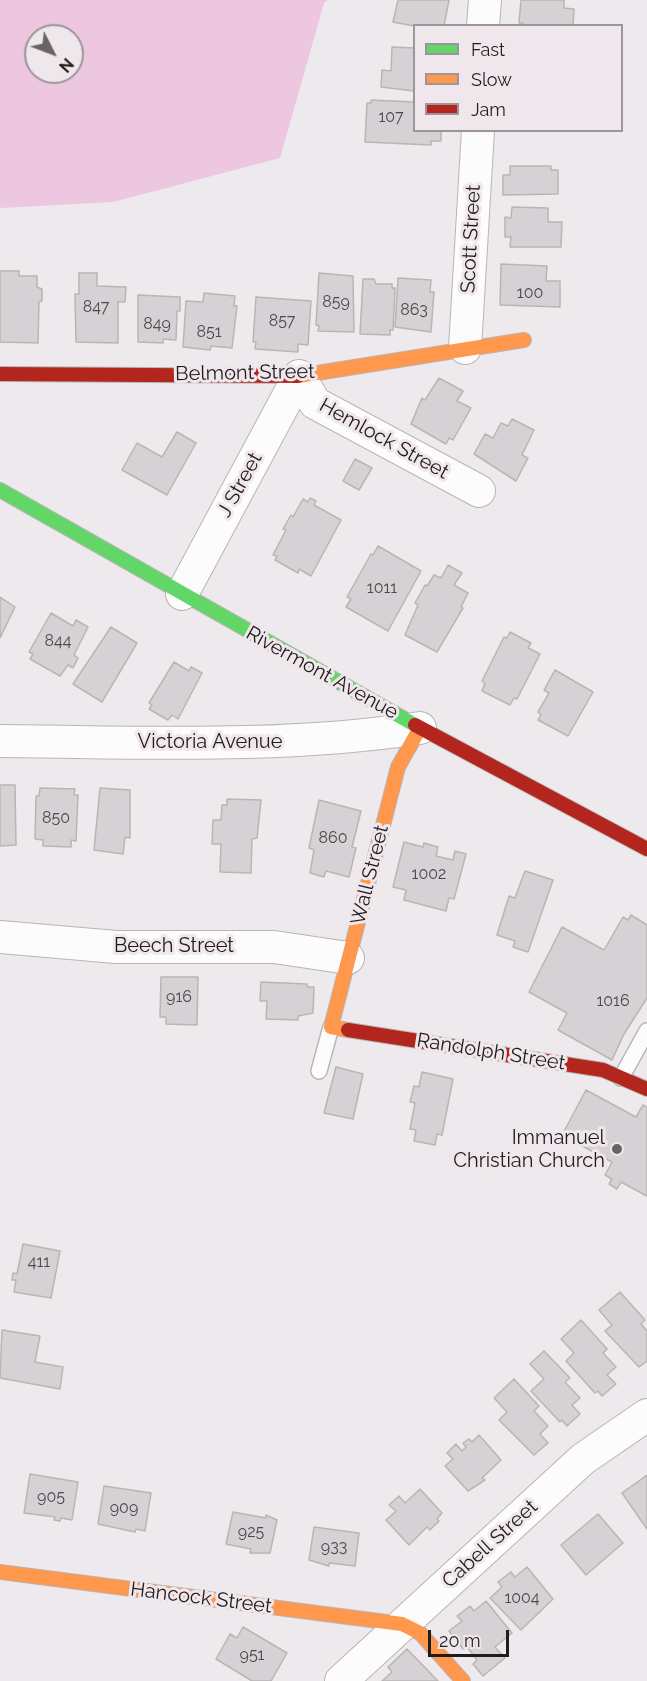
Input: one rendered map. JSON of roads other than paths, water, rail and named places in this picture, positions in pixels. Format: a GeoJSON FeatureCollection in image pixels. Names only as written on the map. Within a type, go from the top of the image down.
{"type":"FeatureCollection","features":[{"type":"Feature","properties":{"kind":"street"},"geometry":{"type":"LineString","coordinates":[[483,24],[485,0]]}},
{"type":"Feature","properties":{"kind":"street","name":"Scott Street"},"geometry":{"type":"LineString","coordinates":[[465,348],[477,132]]}},
{"type":"Feature","properties":{"kind":"street","name":"Belmont Street"},"geometry":{"type":"LineString","coordinates":[[0,374],[300,376],[524,340]]}},
{"type":"Feature","properties":{"kind":"street","name":"Hemlock Street"},"geometry":{"type":"LineString","coordinates":[[300,376],[315,403],[479,491]]}},
{"type":"Feature","properties":{"kind":"street","name":"J Street"},"geometry":{"type":"LineString","coordinates":[[182,594],[300,376]]}},
{"type":"Feature","properties":{"kind":"street","name":"Rivermont Avenue"},"geometry":{"type":"LineString","coordinates":[[0,490],[420,728],[647,849]]}},
{"type":"Feature","properties":{"kind":"street","name":"Victoria Avenue"},"geometry":{"type":"LineString","coordinates":[[0,741],[275,743],[350,738],[420,728]]}},
{"type":"Feature","properties":{"kind":"street","name":"Wall Street"},"geometry":{"type":"LineString","coordinates":[[331,1027],[398,767],[420,728]]}},
{"type":"Feature","properties":{"kind":"street","name":"Beech Street"},"geometry":{"type":"LineString","coordinates":[[0,937],[116,947],[274,947],[348,958]]}},
{"type":"Feature","properties":{"kind":"street","name":"Randolph Street"},"geometry":{"type":"LineString","coordinates":[[331,1027],[603,1070],[647,1089]]}},
{"type":"Feature","properties":{"kind":"street","name":"Cabell Street"},"geometry":{"type":"LineString","coordinates":[[341,1681],[583,1459],[647,1415]]}},
{"type":"Feature","properties":{"kind":"street","name":"Hancock Street"},"geometry":{"type":"LineString","coordinates":[[0,1572],[402,1624]]}},
{"type":"Feature","properties":{"kind":"street"},"geometry":{"type":"LineString","coordinates":[[402,1624],[420,1633],[463,1681]]}},
{"type":"Feature","properties":{"kind":"lane"},"geometry":{"type":"LineString","coordinates":[[320,1071],[331,1027]]}},
{"type":"Feature","properties":{"kind":"lane"},"geometry":{"type":"LineString","coordinates":[[621,1078],[647,1031]]}},
{"type":"Feature","properties":{"kind":"place","name":"Immanuel Christian Church"},"geometry":{"type":"Point","coordinates":[617,1149]}}]}
